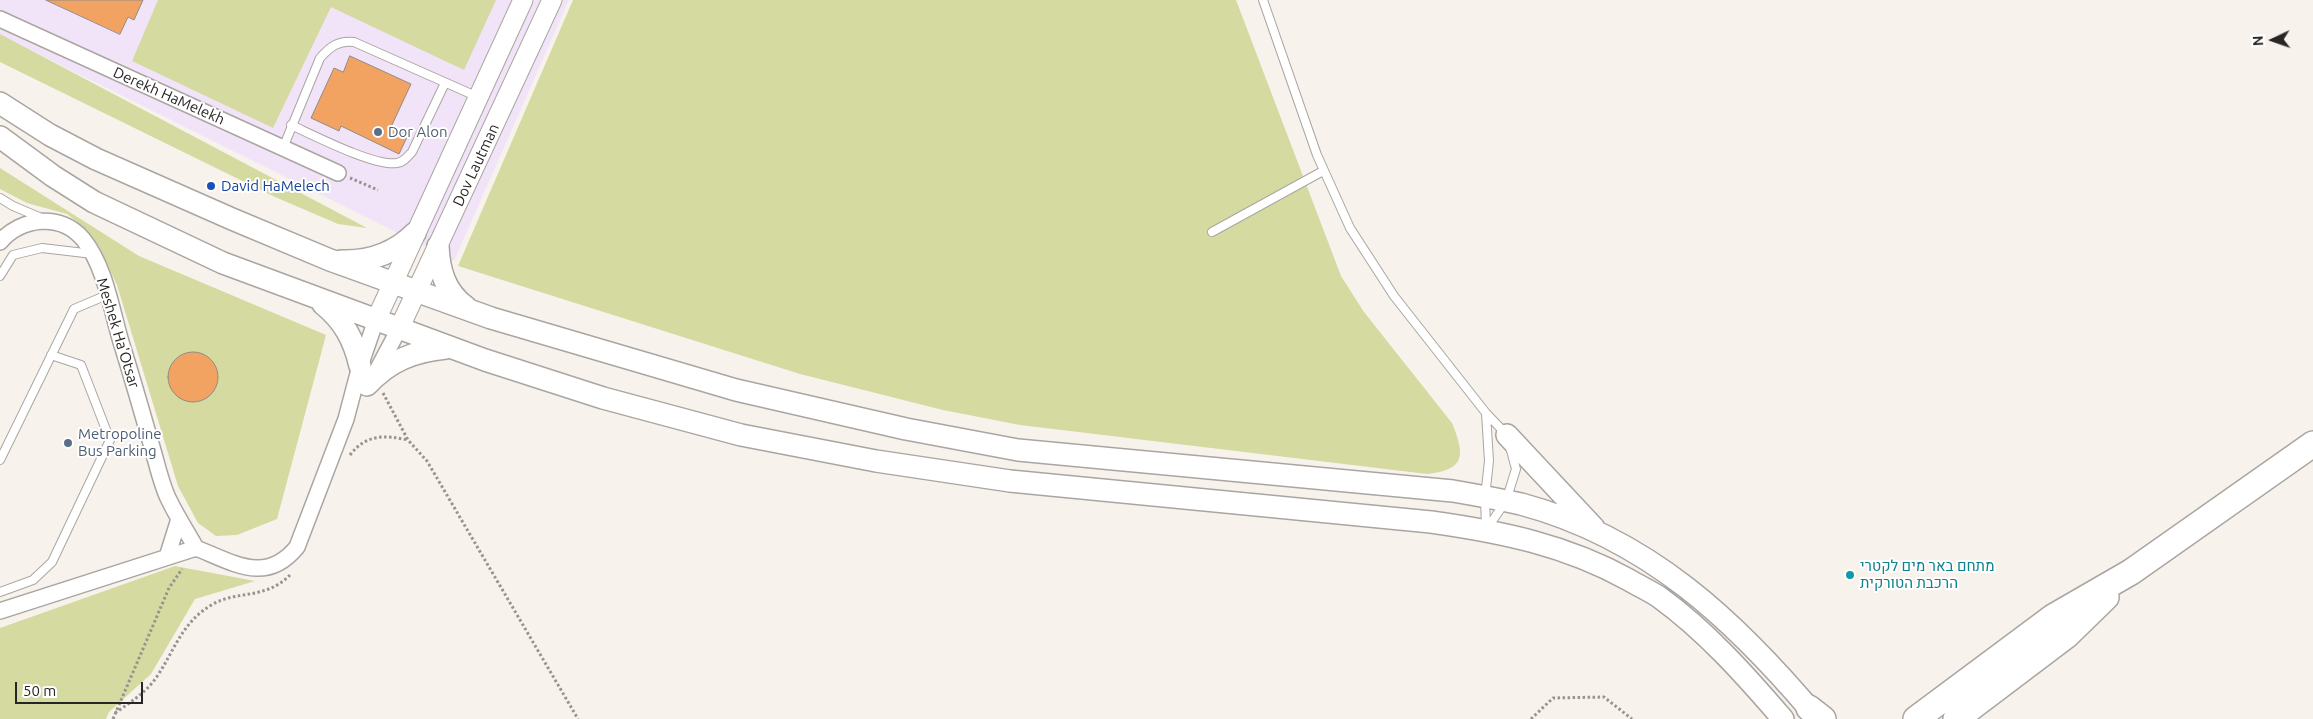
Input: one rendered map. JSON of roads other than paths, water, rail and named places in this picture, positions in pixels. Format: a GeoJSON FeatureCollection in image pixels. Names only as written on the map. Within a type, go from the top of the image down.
{"type":"FeatureCollection","features":[{"type":"Feature","properties":{"kind":"highway"},"geometry":{"type":"LineString","coordinates":[[1916,719],[2053,617],[2131,572],[2313,444]]}},
{"type":"Feature","properties":{"kind":"highway"},"geometry":{"type":"LineString","coordinates":[[1956,719],[2067,635],[2131,572]]}},
{"type":"Feature","properties":{"kind":"main road"},"geometry":{"type":"LineString","coordinates":[[0,103],[50,135],[96,159],[330,260],[470,310],[600,351],[736,390],[906,429],[1018,450],[1453,491],[1506,501],[1567,519],[1600,534],[1656,564],[1692,590],[1736,628],[1817,715]]}},
{"type":"Feature","properties":{"kind":"main road"},"geometry":{"type":"LineString","coordinates":[[0,137],[53,176],[94,202],[156,233],[223,263],[450,348],[603,398],[732,433],[876,461],[1010,481],[1431,522],[1486,530],[1542,543],[1598,563],[1658,596],[1699,630],[1750,680],[1783,719]]}},
{"type":"Feature","properties":{"kind":"main road"},"geometry":{"type":"LineString","coordinates":[[330,260],[359,261],[382,255],[402,245],[415,233]]}},
{"type":"Feature","properties":{"kind":"main road"},"geometry":{"type":"LineString","coordinates":[[438,246],[440,267],[447,287],[459,302],[470,310]]}},
{"type":"Feature","properties":{"kind":"main road"},"geometry":{"type":"LineString","coordinates":[[317,299],[331,310],[345,326],[367,376],[409,355],[431,349],[450,348]]}},
{"type":"Feature","properties":{"kind":"main road"},"geometry":{"type":"LineString","coordinates":[[1507,435],[1600,534]]}},
{"type":"Feature","properties":{"kind":"street","name":"Dov Lautman"},"geometry":{"type":"LineString","coordinates":[[392,282],[522,0]]}},
{"type":"Feature","properties":{"kind":"street","name":"Dov Lautman"},"geometry":{"type":"LineString","coordinates":[[399,329],[552,0]]}},
{"type":"Feature","properties":{"kind":"street","name":"Derekh HaMelekh"},"geometry":{"type":"LineString","coordinates":[[0,19],[338,173]]}},
{"type":"Feature","properties":{"kind":"street"},"geometry":{"type":"LineString","coordinates":[[0,242],[8,232],[19,226],[51,221]]}},
{"type":"Feature","properties":{"kind":"street","name":"Meshek Ha'Otsar"},"geometry":{"type":"LineString","coordinates":[[51,221],[72,229],[93,254],[167,497],[196,548]]}},
{"type":"Feature","properties":{"kind":"street"},"geometry":{"type":"LineString","coordinates":[[346,420],[367,376],[376,320],[392,282]]}},
{"type":"Feature","properties":{"kind":"street"},"geometry":{"type":"LineString","coordinates":[[0,611],[196,548],[253,569],[270,568],[286,560],[297,547],[305,530],[346,420],[367,376],[399,329]]}},
{"type":"Feature","properties":{"kind":"street"},"geometry":{"type":"LineString","coordinates":[[167,557],[179,519]]}},
{"type":"Feature","properties":{"kind":"lane"},"geometry":{"type":"LineString","coordinates":[[1263,0],[1323,172],[1350,228],[1374,268],[1486,413],[1507,435],[1516,469],[1506,501],[1486,530]]}},
{"type":"Feature","properties":{"kind":"lane"},"geometry":{"type":"LineString","coordinates":[[283,148],[320,58],[337,43],[354,42],[478,97]]}},
{"type":"Feature","properties":{"kind":"lane"},"geometry":{"type":"LineString","coordinates":[[291,126],[378,162],[398,163],[406,159],[412,152],[445,82]]}},
{"type":"Feature","properties":{"kind":"lane"},"geometry":{"type":"LineString","coordinates":[[1212,232],[1323,172]]}},
{"type":"Feature","properties":{"kind":"lane"},"geometry":{"type":"LineString","coordinates":[[0,198],[13,206],[51,221]]}},
{"type":"Feature","properties":{"kind":"lane"},"geometry":{"type":"LineString","coordinates":[[0,276],[13,255],[42,248],[93,254]]}},
{"type":"Feature","properties":{"kind":"lane"},"geometry":{"type":"LineString","coordinates":[[0,460],[74,308],[107,295]]}},
{"type":"Feature","properties":{"kind":"lane"},"geometry":{"type":"LineString","coordinates":[[0,592],[33,580],[52,562],[110,440],[81,365],[51,355]]}},
{"type":"Feature","properties":{"kind":"lane"},"geometry":{"type":"LineString","coordinates":[[1486,413],[1489,461],[1484,497],[1486,530]]}},
{"type":"Feature","properties":{"kind":"place","name":"Dor Alon"},"geometry":{"type":"Point","coordinates":[378,132]}},
{"type":"Feature","properties":{"kind":"place","name":"David HaMelech"},"geometry":{"type":"Point","coordinates":[211,186]}},
{"type":"Feature","properties":{"kind":"place","name":"Metropoline Bus Parking"},"geometry":{"type":"Point","coordinates":[68,443]}},
{"type":"Feature","properties":{"kind":"place","name":"מתחם באר מים לקטרי הרכבת הטורקית"},"geometry":{"type":"Point","coordinates":[1850,575]}}]}
